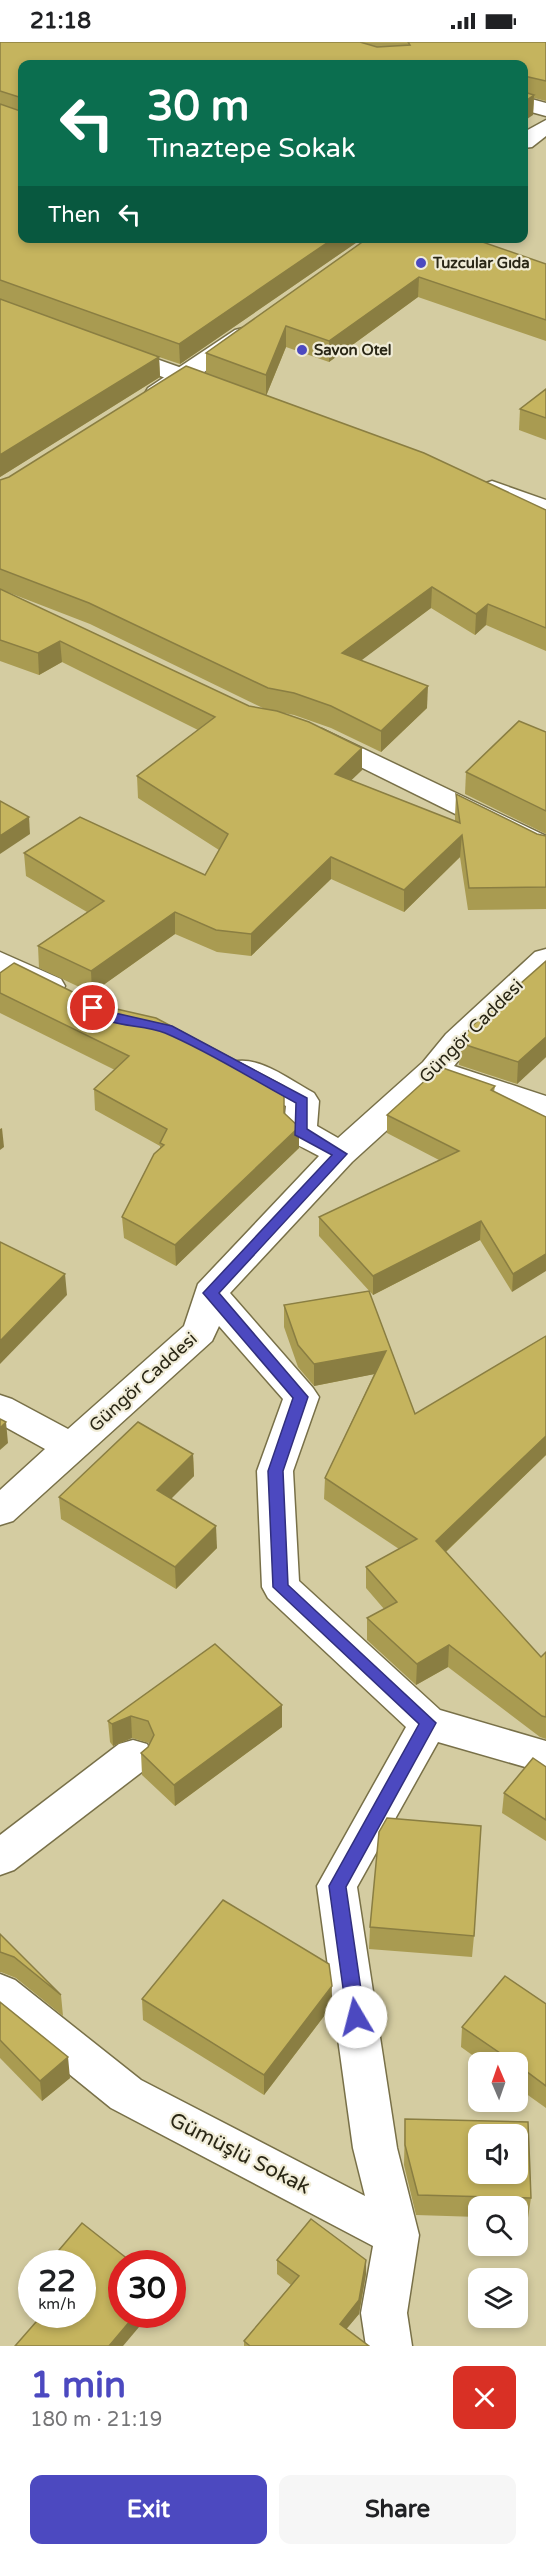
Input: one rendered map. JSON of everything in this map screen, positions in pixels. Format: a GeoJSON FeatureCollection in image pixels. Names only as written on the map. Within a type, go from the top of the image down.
{"type":"FeatureCollection","features":[{"type":"Feature","properties":{"kind":"street"},"geometry":{"type":"LineString","coordinates":[[528,104],[546,110]]}},
{"type":"Feature","properties":{"kind":"street"},"geometry":{"type":"LineString","coordinates":[[528,139],[546,126]]}},
{"type":"Feature","properties":{"kind":"street"},"geometry":{"type":"LineString","coordinates":[[142,402],[259,324]]}},
{"type":"Feature","properties":{"kind":"street"},"geometry":{"type":"LineString","coordinates":[[97,344],[237,396]]}},
{"type":"Feature","properties":{"kind":"street"},"geometry":{"type":"LineString","coordinates":[[467,480],[545,508]]}},
{"type":"Feature","properties":{"kind":"street"},"geometry":{"type":"LineString","coordinates":[[301,730],[546,848]]}},
{"type":"Feature","properties":{"kind":"street","name":"Güngör Caddesi"},"geometry":{"type":"LineString","coordinates":[[0,1511],[200,1332],[210,1293],[340,1154],[434,1070],[457,1041],[546,959]]}},
{"type":"Feature","properties":{"kind":"street"},"geometry":{"type":"LineString","coordinates":[[0,962],[71,997]]}},
{"type":"Feature","properties":{"kind":"street"},"geometry":{"type":"LineString","coordinates":[[219,1057],[303,1101],[300,1131],[340,1154]]}},
{"type":"Feature","properties":{"kind":"street"},"geometry":{"type":"LineString","coordinates":[[434,1070],[531,1104],[546,1107]]}},
{"type":"Feature","properties":{"kind":"street"},"geometry":{"type":"LineString","coordinates":[[210,1293],[301,1397],[275,1471],[281,1587],[428,1723],[546,1757]]}},
{"type":"Feature","properties":{"kind":"street"},"geometry":{"type":"LineString","coordinates":[[0,1408],[71,1447]]}},
{"type":"Feature","properties":{"kind":"street"},"geometry":{"type":"LineString","coordinates":[[389,2346],[384,2313],[397,2235],[375,2148],[337,1886],[428,1723]]}},
{"type":"Feature","properties":{"kind":"street"},"geometry":{"type":"LineString","coordinates":[[0,1858],[133,1756]]}},
{"type":"Feature","properties":{"kind":"street","name":"Gümüşlü Sokak"},"geometry":{"type":"LineString","coordinates":[[0,1993],[126,2094],[397,2235]]}},
{"type":"Feature","properties":{"kind":"building"},"geometry":{"type":"Polygon","coordinates":[[[0,42],[360,42],[377,47],[410,45],[408,42],[546,42],[546,81],[528,77],[528,60],[18,60],[18,97],[0,91],[0,42]]]}},
{"type":"Feature","properties":{"kind":"building"},"geometry":{"type":"Polygon","coordinates":[[[0,104],[18,110],[18,243],[327,243],[179,344],[0,280],[0,104]]]}},
{"type":"Feature","properties":{"kind":"building"},"geometry":{"type":"Polygon","coordinates":[[[361,243],[485,243],[546,264],[546,320],[419,277],[329,341],[286,326],[266,375],[206,353],[361,243]]]}},
{"type":"Feature","properties":{"kind":"building"},"geometry":{"type":"Polygon","coordinates":[[[0,299],[159,357],[0,455],[0,299]]]}},
{"type":"Feature","properties":{"kind":"building"},"geometry":{"type":"Polygon","coordinates":[[[186,366],[424,453],[546,510],[546,628],[488,604],[476,614],[432,587],[342,653],[428,686],[381,731],[331,706],[294,693],[268,688],[89,603],[0,569],[0,480],[9,477],[186,366]]]}},
{"type":"Feature","properties":{"kind":"building"},"geometry":{"type":"Polygon","coordinates":[[[546,389],[546,418],[520,409],[546,389]]]}},
{"type":"Feature","properties":{"kind":"building"},"geometry":{"type":"Polygon","coordinates":[[[0,589],[249,706],[277,711],[309,722],[362,748],[335,774],[460,823],[456,794],[537,834],[546,836],[546,887],[469,888],[462,835],[404,890],[331,857],[251,934],[216,930],[175,912],[91,971],[38,946],[104,901],[24,853],[80,817],[205,875],[228,834],[137,776],[215,717],[60,641],[38,653],[0,640],[0,589]]]}},
{"type":"Feature","properties":{"kind":"building"},"geometry":{"type":"Polygon","coordinates":[[[519,721],[546,732],[546,811],[466,772],[519,721]]]}},
{"type":"Feature","properties":{"kind":"building"},"geometry":{"type":"Polygon","coordinates":[[[0,801],[29,817],[0,836],[0,801]]]}},
{"type":"Feature","properties":{"kind":"building"},"geometry":{"type":"Polygon","coordinates":[[[546,961],[546,1037],[518,1062],[460,1043],[471,1027],[546,961]]]}},
{"type":"Feature","properties":{"kind":"building"},"geometry":{"type":"Polygon","coordinates":[[[14,963],[99,1005],[156,1018],[284,1086],[284,1113],[299,1127],[175,1245],[122,1217],[154,1154],[164,1145],[160,1143],[167,1129],[94,1089],[129,1056],[0,993],[0,973],[14,963]]]}},
{"type":"Feature","properties":{"kind":"building"},"geometry":{"type":"Polygon","coordinates":[[[440,1067],[495,1086],[491,1090],[546,1117],[546,1254],[513,1274],[481,1221],[373,1276],[319,1217],[459,1151],[387,1115],[440,1067]]]}},
{"type":"Feature","properties":{"kind":"building"},"geometry":{"type":"Polygon","coordinates":[[[0,1242],[65,1274],[0,1341],[0,1242]]]}},
{"type":"Feature","properties":{"kind":"building"},"geometry":{"type":"Polygon","coordinates":[[[369,1291],[415,1414],[546,1336],[546,1436],[436,1541],[541,1657],[546,1652],[546,1717],[449,1645],[417,1664],[367,1618],[397,1602],[366,1567],[417,1539],[325,1478],[386,1351],[314,1364],[298,1345],[284,1305],[369,1291]]]}},
{"type":"Feature","properties":{"kind":"building"},"geometry":{"type":"Polygon","coordinates":[[[0,1419],[6,1422],[0,1428],[0,1419]]]}},
{"type":"Feature","properties":{"kind":"building"},"geometry":{"type":"Polygon","coordinates":[[[138,1422],[193,1454],[157,1490],[216,1526],[175,1567],[59,1497],[138,1422]]]}},
{"type":"Feature","properties":{"kind":"building"},"geometry":{"type":"Polygon","coordinates":[[[215,1644],[282,1705],[174,1785],[141,1753],[148,1747],[154,1735],[148,1721],[131,1716],[112,1724],[108,1721],[215,1644]]]}},
{"type":"Feature","properties":{"kind":"building"},"geometry":{"type":"Polygon","coordinates":[[[533,1758],[546,1767],[546,1820],[504,1793],[533,1758]]]}},
{"type":"Feature","properties":{"kind":"building"},"geometry":{"type":"Polygon","coordinates":[[[387,1818],[481,1826],[474,1936],[370,1927],[379,1832],[387,1818]]]}},
{"type":"Feature","properties":{"kind":"building"},"geometry":{"type":"Polygon","coordinates":[[[223,1900],[329,1964],[332,1986],[264,2075],[142,1999],[223,1900]]]}},
{"type":"Feature","properties":{"kind":"building"},"geometry":{"type":"Polygon","coordinates":[[[0,1934],[61,1995],[14,1957],[0,1952],[0,1934]]]}},
{"type":"Feature","properties":{"kind":"building"},"geometry":{"type":"Polygon","coordinates":[[[505,1976],[546,2004],[546,2086],[528,2072],[528,2052],[498,2052],[462,2027],[505,1976]]]}},
{"type":"Feature","properties":{"kind":"building"},"geometry":{"type":"Polygon","coordinates":[[[0,2002],[68,2057],[40,2081],[0,2040],[0,2002]]]}},
{"type":"Feature","properties":{"kind":"building"},"geometry":{"type":"Polygon","coordinates":[[[405,2119],[528,2122],[531,2198],[528,2196],[418,2195],[405,2145],[405,2119]]]}},
{"type":"Feature","properties":{"kind":"building"},"geometry":{"type":"Polygon","coordinates":[[[311,2219],[366,2260],[359,2300],[340,2324],[369,2346],[250,2346],[244,2341],[299,2276],[277,2260],[311,2219]]]}},
{"type":"Feature","properties":{"kind":"building"},"geometry":{"type":"Polygon","coordinates":[[[82,2223],[116,2250],[108,2250],[108,2328],[124,2328],[109,2346],[15,2346],[31,2328],[96,2328],[96,2250],[59,2250],[82,2223]]]}},
{"type":"Feature","properties":{"kind":"place","name":"Tuzcular Gıda"},"geometry":{"type":"Point","coordinates":[421,263]}},
{"type":"Feature","properties":{"kind":"place","name":"Savon Otel"},"geometry":{"type":"Point","coordinates":[302,350]}},
{"type":"Feature","properties":{"kind":"route"},"geometry":{"type":"LineString","coordinates":[[93,1008],[112,1017],[167,1029],[303,1101],[300,1131],[340,1154],[210,1293],[301,1397],[275,1471],[281,1587],[428,1723],[337,1886],[356,2017]]}}]}
